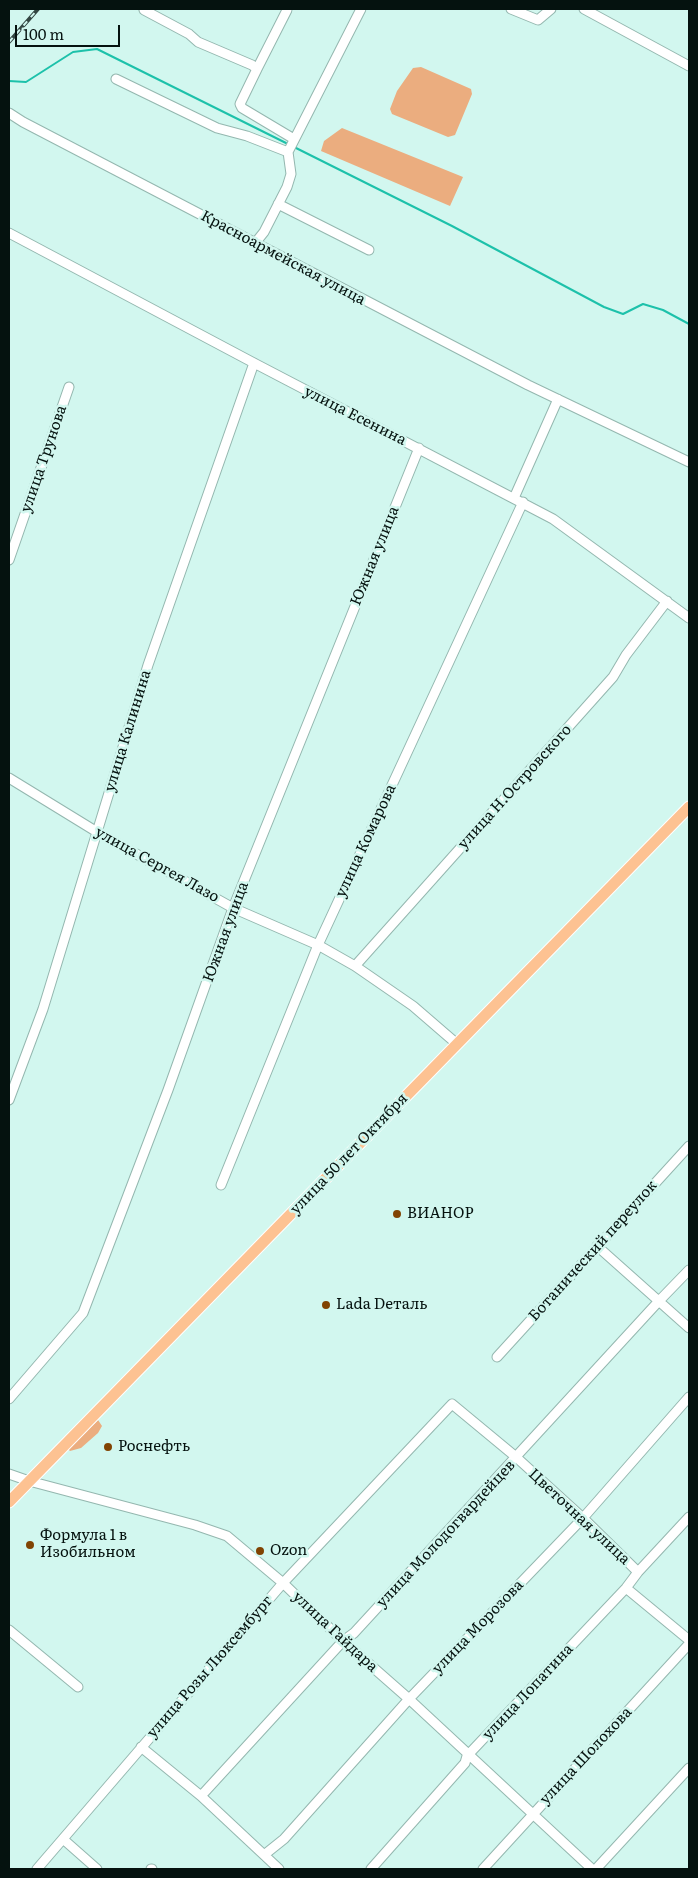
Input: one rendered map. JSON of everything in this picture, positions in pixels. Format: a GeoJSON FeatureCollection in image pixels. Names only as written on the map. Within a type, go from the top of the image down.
{"type":"FeatureCollection","features":[{"type":"Feature","properties":{"kind":"main road","name":"улица 50 лет Октября"},"geometry":{"type":"LineString","coordinates":[[9,1502],[689,807]]}},
{"type":"Feature","properties":{"kind":"street"},"geometry":{"type":"LineString","coordinates":[[256,242],[264,232],[292,174],[288,152],[360,9]]}},
{"type":"Feature","properties":{"kind":"street"},"geometry":{"type":"LineString","coordinates":[[511,9],[538,20],[551,9]]}},
{"type":"Feature","properties":{"kind":"street"},"geometry":{"type":"LineString","coordinates":[[584,9],[689,66]]}},
{"type":"Feature","properties":{"kind":"street"},"geometry":{"type":"LineString","coordinates":[[144,10],[189,34],[198,42],[252,65],[257,69]]}},
{"type":"Feature","properties":{"kind":"street"},"geometry":{"type":"LineString","coordinates":[[287,10],[240,104],[242,108],[294,139]]}},
{"type":"Feature","properties":{"kind":"street"},"geometry":{"type":"LineString","coordinates":[[116,78],[217,128],[247,136],[288,152]]}},
{"type":"Feature","properties":{"kind":"street","name":"Красноармейская улица"},"geometry":{"type":"LineString","coordinates":[[9,113],[37,130],[558,399],[689,462]]}},
{"type":"Feature","properties":{"kind":"street"},"geometry":{"type":"LineString","coordinates":[[278,204],[369,250]]}},
{"type":"Feature","properties":{"kind":"street","name":"улица Есенина"},"geometry":{"type":"LineString","coordinates":[[9,233],[254,363],[523,502],[553,519],[689,618]]}},
{"type":"Feature","properties":{"kind":"street","name":"улица Калинина"},"geometry":{"type":"LineString","coordinates":[[9,1100],[43,1009],[148,665],[254,363]]}},
{"type":"Feature","properties":{"kind":"street","name":"улица Трунова"},"geometry":{"type":"LineString","coordinates":[[9,560],[69,387]]}},
{"type":"Feature","properties":{"kind":"street"},"geometry":{"type":"LineString","coordinates":[[514,498],[558,399]]}},
{"type":"Feature","properties":{"kind":"street","name":"Южная улица"},"geometry":{"type":"LineString","coordinates":[[9,1399],[84,1313],[234,908],[418,448]]}},
{"type":"Feature","properties":{"kind":"street","name":"улица Комарова"},"geometry":{"type":"LineString","coordinates":[[221,1185],[318,945],[523,502]]}},
{"type":"Feature","properties":{"kind":"street","name":"улица Н.Островского"},"geometry":{"type":"LineString","coordinates":[[355,966],[613,677],[626,655],[667,602]]}},
{"type":"Feature","properties":{"kind":"street","name":"улица Сергея Лазо"},"geometry":{"type":"LineString","coordinates":[[9,778],[98,832],[234,908],[318,945],[355,966],[413,1006],[457,1044]]}},
{"type":"Feature","properties":{"kind":"street","name":"Ботанический переулок"},"geometry":{"type":"LineString","coordinates":[[497,1357],[689,1146]]}},
{"type":"Feature","properties":{"kind":"street"},"geometry":{"type":"LineString","coordinates":[[597,1246],[689,1328]]}},
{"type":"Feature","properties":{"kind":"street","name":"улица Молодогвардейцев"},"geometry":{"type":"LineString","coordinates":[[201,1796],[689,1270]]}},
{"type":"Feature","properties":{"kind":"street","name":"улица Морозова"},"geometry":{"type":"LineString","coordinates":[[264,1855],[284,1839],[409,1699],[584,1518],[689,1397]]}},
{"type":"Feature","properties":{"kind":"street","name":"Цветочная улица"},"geometry":{"type":"LineString","coordinates":[[452,1404],[584,1518],[638,1572]]}},
{"type":"Feature","properties":{"kind":"street","name":"улица Розы Люксембург"},"geometry":{"type":"LineString","coordinates":[[36,1869],[283,1583],[452,1404]]}},
{"type":"Feature","properties":{"kind":"street","name":"улица Гайдара"},"geometry":{"type":"LineString","coordinates":[[9,1474],[195,1525],[227,1536],[283,1583],[343,1641],[409,1699],[467,1756],[592,1869]]}},
{"type":"Feature","properties":{"kind":"street","name":"улица Лопатина"},"geometry":{"type":"LineString","coordinates":[[371,1869],[465,1763],[467,1756],[626,1588],[638,1572],[689,1517]]}},
{"type":"Feature","properties":{"kind":"street","name":"Цветочная улица"},"geometry":{"type":"LineString","coordinates":[[626,1588],[689,1640]]}},
{"type":"Feature","properties":{"kind":"street"},"geometry":{"type":"LineString","coordinates":[[9,1630],[78,1686]]}},
{"type":"Feature","properties":{"kind":"street","name":"улица Шолохова"},"geometry":{"type":"LineString","coordinates":[[483,1869],[689,1644]]}},
{"type":"Feature","properties":{"kind":"street"},"geometry":{"type":"LineString","coordinates":[[142,1747],[201,1796],[279,1869]]}},
{"type":"Feature","properties":{"kind":"street"},"geometry":{"type":"LineString","coordinates":[[596,1869],[689,1768]]}},
{"type":"Feature","properties":{"kind":"street"},"geometry":{"type":"LineString","coordinates":[[62,1839],[97,1869]]}},
{"type":"Feature","properties":{"kind":"shaded area"},"geometry":{"type":"Polygon","coordinates":[[[421,67],[471,89],[472,94],[455,135],[448,137],[392,114],[390,109],[397,91],[413,68],[421,67]]]}},
{"type":"Feature","properties":{"kind":"shaded area"},"geometry":{"type":"Polygon","coordinates":[[[342,128],[463,177],[450,206],[321,151],[324,141],[342,128]]]}},
{"type":"Feature","properties":{"kind":"shaded area"},"geometry":{"type":"Polygon","coordinates":[[[98,1420],[102,1426],[98,1433],[81,1448],[70,1451],[68,1449],[98,1420]]]}},
{"type":"Feature","properties":{"kind":"waterway"},"geometry":{"type":"LineString","coordinates":[[9,81],[26,82],[73,52],[97,49],[286,143]]}},
{"type":"Feature","properties":{"kind":"waterway"},"geometry":{"type":"LineString","coordinates":[[294,147],[452,226],[604,307],[623,314],[643,304],[663,310],[689,324]]}},
{"type":"Feature","properties":{"kind":"railway"},"geometry":{"type":"LineString","coordinates":[[9,42],[38,9]]}},
{"type":"Feature","properties":{"kind":"place","name":"ВИАНОР"},"geometry":{"type":"Point","coordinates":[397,1214]}},
{"type":"Feature","properties":{"kind":"place","name":"Lada Dеталь"},"geometry":{"type":"Point","coordinates":[326,1305]}},
{"type":"Feature","properties":{"kind":"place","name":"Роснефть"},"geometry":{"type":"Point","coordinates":[108,1447]}},
{"type":"Feature","properties":{"kind":"place","name":"Формула 1 в Изобильном"},"geometry":{"type":"Point","coordinates":[30,1545]}},
{"type":"Feature","properties":{"kind":"place","name":"Ozon"},"geometry":{"type":"Point","coordinates":[260,1551]}}]}
